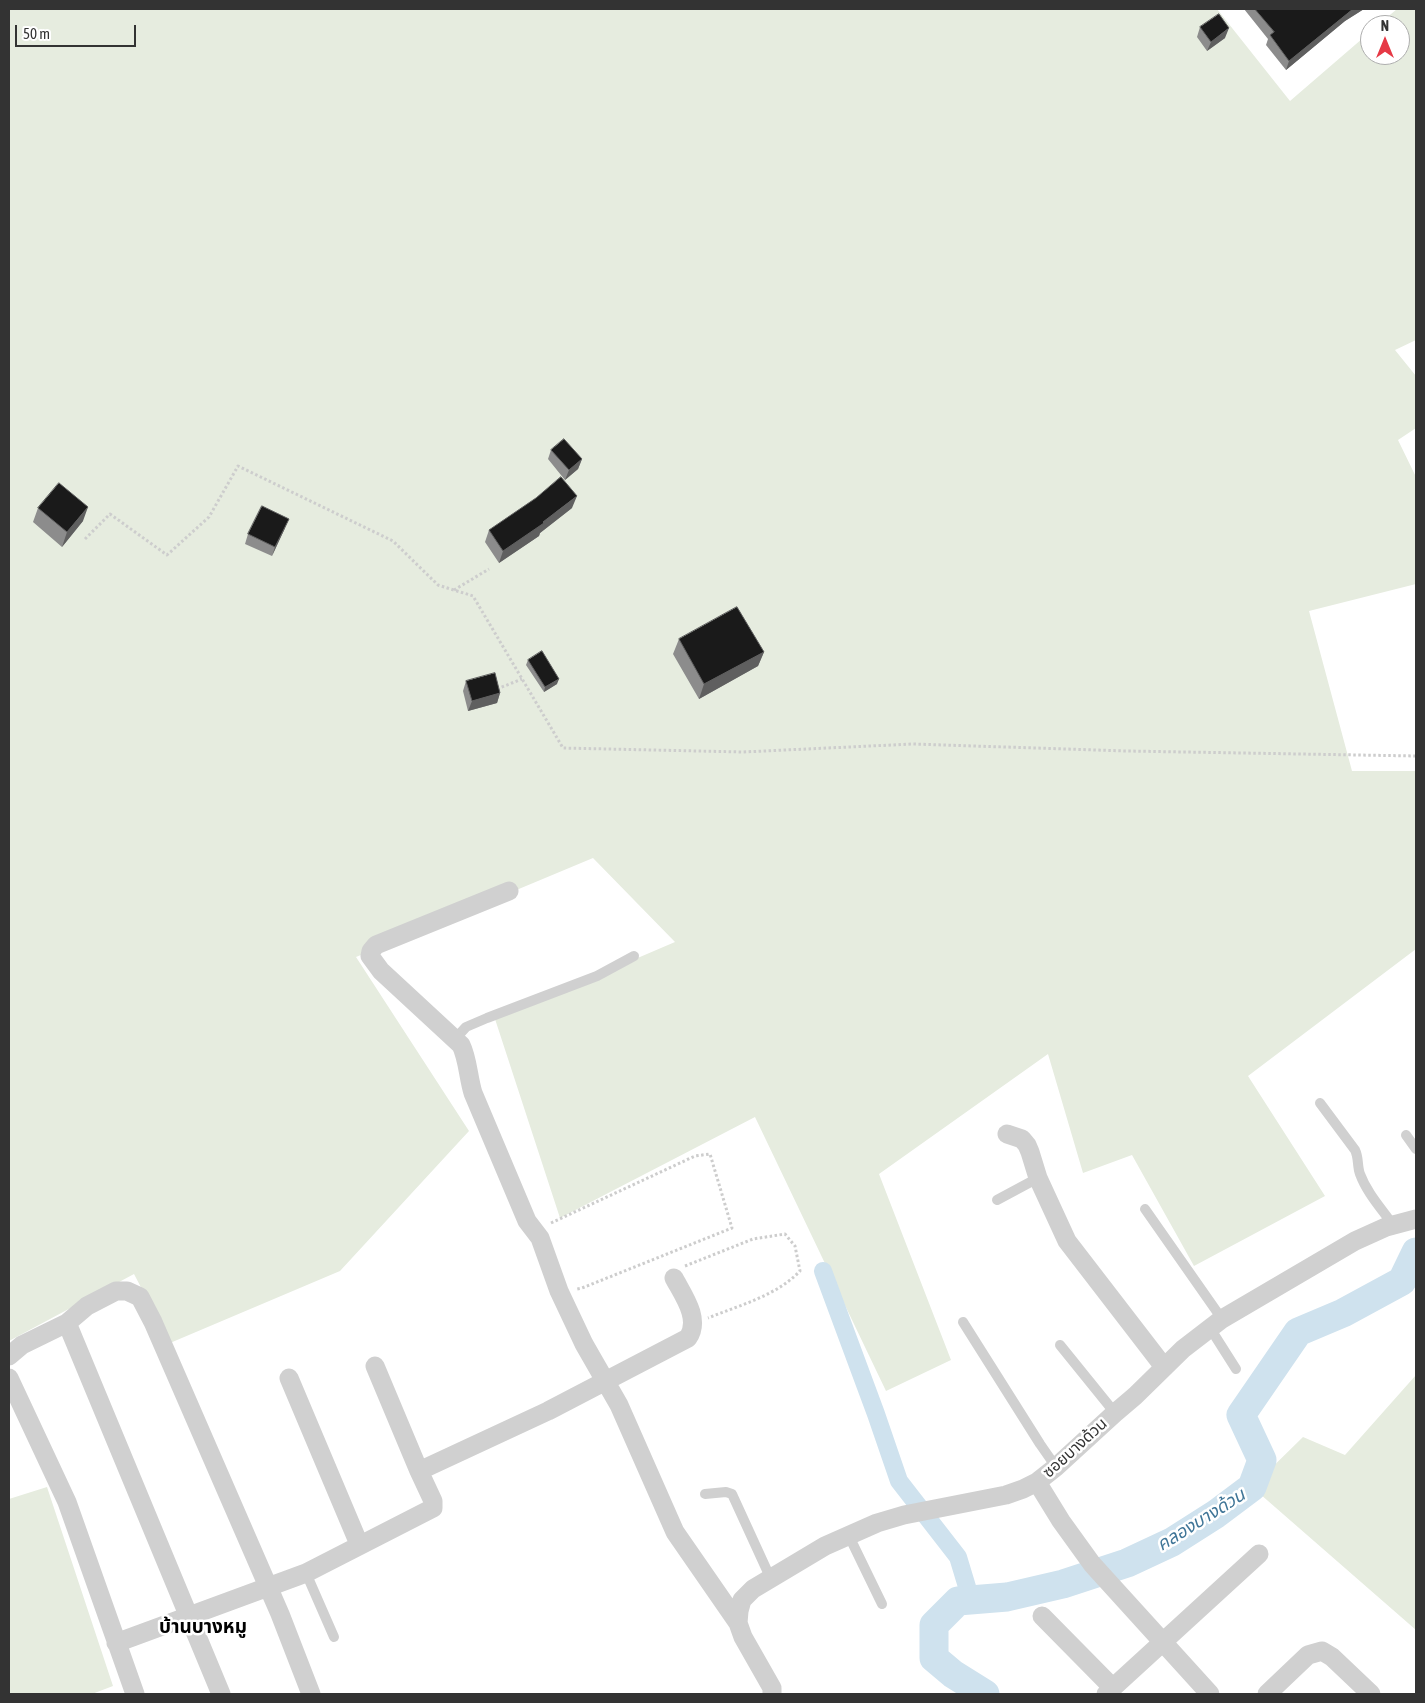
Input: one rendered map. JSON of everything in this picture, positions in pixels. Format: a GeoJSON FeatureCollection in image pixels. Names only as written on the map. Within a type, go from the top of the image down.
{"type":"FeatureCollection","features":[{"type":"Feature","properties":{"kind":"street"},"geometry":{"type":"LineString","coordinates":[[509,891],[376,945],[370,956],[381,971],[461,1045],[464,1051],[470,1083],[528,1221],[540,1238],[559,1291],[584,1344],[620,1405],[675,1532],[738,1623],[743,1637],[772,1688],[772,1694]]}},
{"type":"Feature","properties":{"kind":"street"},"geometry":{"type":"LineString","coordinates":[[1007,1134],[1022,1139],[1027,1145],[1038,1178],[1067,1240],[1164,1367]]}},
{"type":"Feature","properties":{"kind":"street","name":"ซอยบางด้วน"},"geometry":{"type":"LineString","coordinates":[[738,1623],[742,1600],[753,1589],[770,1577],[848,1534],[904,1515],[1006,1495],[1023,1490],[1037,1482],[1135,1396],[1183,1349],[1216,1324],[1355,1240],[1405,1222]]}},
{"type":"Feature","properties":{"kind":"street"},"geometry":{"type":"LineString","coordinates":[[419,1471],[548,1411],[604,1380],[688,1338],[693,1324],[690,1311],[674,1278]]}},
{"type":"Feature","properties":{"kind":"street"},"geometry":{"type":"LineString","coordinates":[[9,1356],[22,1345],[67,1323],[87,1306],[116,1291],[127,1291],[140,1297],[153,1322],[271,1587],[311,1694]]}},
{"type":"Feature","properties":{"kind":"street"},"geometry":{"type":"LineString","coordinates":[[67,1323],[221,1694]]}},
{"type":"Feature","properties":{"kind":"street"},"geometry":{"type":"LineString","coordinates":[[116,1643],[300,1575],[433,1508],[433,1500],[375,1366]]}},
{"type":"Feature","properties":{"kind":"street"},"geometry":{"type":"LineString","coordinates":[[9,1378],[67,1502],[135,1694]]}},
{"type":"Feature","properties":{"kind":"street"},"geometry":{"type":"LineString","coordinates":[[289,1378],[359,1544]]}},
{"type":"Feature","properties":{"kind":"street"},"geometry":{"type":"LineString","coordinates":[[1037,1482],[1061,1521],[1092,1564],[1210,1694]]}},
{"type":"Feature","properties":{"kind":"street"},"geometry":{"type":"LineString","coordinates":[[1042,1616],[1110,1691],[1260,1554]]}},
{"type":"Feature","properties":{"kind":"street"},"geometry":{"type":"LineString","coordinates":[[1266,1694],[1308,1655],[1322,1651],[1332,1657],[1371,1694]]}},
{"type":"Feature","properties":{"kind":"lane"},"geometry":{"type":"LineString","coordinates":[[455,1039],[466,1027],[596,976],[634,956]]}},
{"type":"Feature","properties":{"kind":"lane"},"geometry":{"type":"LineString","coordinates":[[1320,1103],[1355,1150],[1358,1168],[1365,1188],[1405,1222]]}},
{"type":"Feature","properties":{"kind":"lane"},"geometry":{"type":"LineString","coordinates":[[1406,1135],[1416,1149]]}},
{"type":"Feature","properties":{"kind":"lane"},"geometry":{"type":"LineString","coordinates":[[997,1200],[1038,1178]]}},
{"type":"Feature","properties":{"kind":"lane"},"geometry":{"type":"LineString","coordinates":[[1145,1209],[1216,1324],[1236,1368]]}},
{"type":"Feature","properties":{"kind":"lane"},"geometry":{"type":"LineString","coordinates":[[963,1322],[1056,1467]]}},
{"type":"Feature","properties":{"kind":"lane"},"geometry":{"type":"LineString","coordinates":[[1060,1344],[1114,1413]]}},
{"type":"Feature","properties":{"kind":"lane"},"geometry":{"type":"LineString","coordinates":[[705,1494],[726,1492],[732,1494],[770,1577]]}},
{"type":"Feature","properties":{"kind":"lane"},"geometry":{"type":"LineString","coordinates":[[848,1534],[882,1604]]}},
{"type":"Feature","properties":{"kind":"lane"},"geometry":{"type":"LineString","coordinates":[[300,1575],[334,1637]]}},
{"type":"Feature","properties":{"kind":"path"},"geometry":{"type":"LineString","coordinates":[[85,539],[110,514],[167,555],[209,517],[238,466],[393,541],[438,585],[473,596],[563,748],[743,752],[913,744],[1146,752],[1416,756]]}},
{"type":"Feature","properties":{"kind":"path"},"geometry":{"type":"LineString","coordinates":[[454,590],[489,570]]}},
{"type":"Feature","properties":{"kind":"path"},"geometry":{"type":"LineString","coordinates":[[494,691],[522,679]]}},
{"type":"Feature","properties":{"kind":"path"},"geometry":{"type":"LineString","coordinates":[[554,1230],[550,1221],[695,1156],[710,1154],[732,1228],[582,1288],[576,1289],[573,1281]]}},
{"type":"Feature","properties":{"kind":"path"},"geometry":{"type":"LineString","coordinates":[[674,1278],[671,1271],[753,1240],[785,1234],[795,1246],[800,1271],[789,1282],[765,1296],[693,1324]]}},
{"type":"Feature","properties":{"kind":"shaded area"},"geometry":{"type":"Polygon","coordinates":[[[9,9],[1217,9],[1290,101],[1360,41],[1360,65],[1410,65],[1410,15],[1390,15],[1397,9],[1416,9],[1416,340],[1395,350],[1416,376],[1416,428],[1398,440],[1416,477],[1416,584],[1309,611],[1352,771],[1416,771],[1416,949],[1248,1076],[1325,1196],[1194,1266],[1132,1155],[1083,1173],[1048,1054],[879,1174],[951,1360],[886,1391],[755,1117],[560,1218],[495,1019],[675,942],[593,858],[356,957],[469,1131],[340,1271],[170,1343],[134,1274],[9,1341],[9,9]]]}},
{"type":"Feature","properties":{"kind":"shaded area"},"geometry":{"type":"Polygon","coordinates":[[[1416,1375],[1416,1630],[1252,1487],[1303,1437],[1345,1455],[1416,1375]]]}},
{"type":"Feature","properties":{"kind":"shaded area"},"geometry":{"type":"Polygon","coordinates":[[[47,1487],[113,1686],[92,1694],[9,1694],[9,1499],[47,1487]]]}},
{"type":"Feature","properties":{"kind":"building"},"geometry":{"type":"Polygon","coordinates":[[[1255,9],[1353,9],[1289,61],[1270,35],[1274,32],[1255,9]]]}},
{"type":"Feature","properties":{"kind":"building"},"geometry":{"type":"Polygon","coordinates":[[[1219,14],[1229,28],[1211,42],[1200,27],[1219,14]]]}},
{"type":"Feature","properties":{"kind":"building"},"geometry":{"type":"Polygon","coordinates":[[[564,439],[582,459],[569,470],[551,450],[564,439]]]}},
{"type":"Feature","properties":{"kind":"building"},"geometry":{"type":"Polygon","coordinates":[[[561,477],[577,496],[544,523],[503,551],[489,530],[536,498],[561,477]]]}},
{"type":"Feature","properties":{"kind":"building"},"geometry":{"type":"Polygon","coordinates":[[[59,483],[88,507],[67,532],[38,508],[59,483]]]}},
{"type":"Feature","properties":{"kind":"building"},"geometry":{"type":"Polygon","coordinates":[[[262,506],[289,519],[275,547],[248,534],[262,506]]]}},
{"type":"Feature","properties":{"kind":"building"},"geometry":{"type":"Polygon","coordinates":[[[737,607],[764,652],[704,684],[679,639],[737,607]]]}},
{"type":"Feature","properties":{"kind":"building"},"geometry":{"type":"Polygon","coordinates":[[[542,651],[559,679],[545,687],[528,660],[542,651]]]}},
{"type":"Feature","properties":{"kind":"building"},"geometry":{"type":"Polygon","coordinates":[[[495,673],[500,693],[472,701],[466,681],[495,673]]]}},
{"type":"Feature","properties":{"kind":"waterway","name":"คลองบางด้วน"},"geometry":{"type":"LineString","coordinates":[[985,1694],[953,1674],[934,1658],[934,1625],[958,1601],[1007,1597],[1063,1584],[1127,1563],[1172,1542],[1216,1514],[1252,1487],[1262,1460],[1241,1415],[1298,1332],[1343,1313],[1402,1281],[1416,1252]]}},
{"type":"Feature","properties":{"kind":"waterway"},"geometry":{"type":"LineString","coordinates":[[823,1271],[899,1481],[958,1557],[971,1600]]}},
{"type":"Feature","properties":{"kind":"district","name":"บ้านบางหมู"},"geometry":{"type":"Point","coordinates":[203,1627]}}]}
